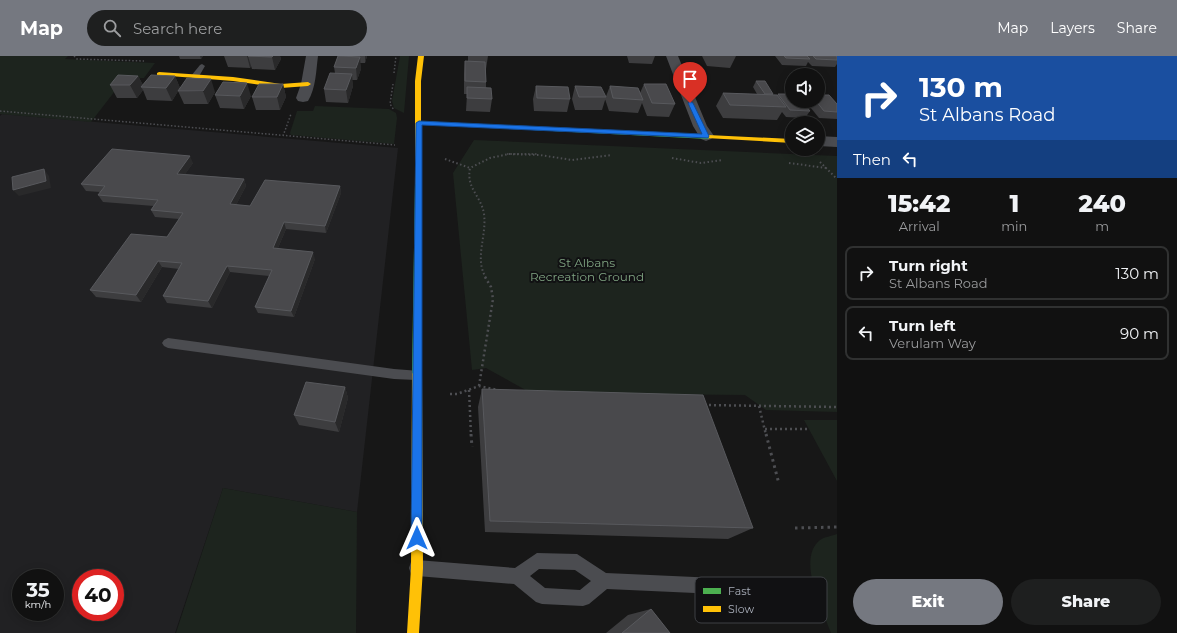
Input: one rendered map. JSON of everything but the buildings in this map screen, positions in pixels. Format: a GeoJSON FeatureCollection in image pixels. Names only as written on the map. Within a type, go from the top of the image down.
{"type":"FeatureCollection","features":[{"type":"Feature","properties":{"kind":"street"},"geometry":{"type":"LineString","coordinates":[[303,98],[308,84],[312,56]]}},
{"type":"Feature","properties":{"kind":"street"},"geometry":{"type":"LineString","coordinates":[[413,633],[417,568],[416,375],[419,123],[418,80],[421,56]]}},
{"type":"Feature","properties":{"kind":"street"},"geometry":{"type":"LineString","coordinates":[[672,56],[700,126],[706,136]]}},
{"type":"Feature","properties":{"kind":"street"},"geometry":{"type":"LineString","coordinates":[[158,74],[195,76],[281,86],[308,84]]}},
{"type":"Feature","properties":{"kind":"street"},"geometry":{"type":"LineString","coordinates":[[419,123],[785,140]]}},
{"type":"Feature","properties":{"kind":"street"},"geometry":{"type":"LineString","coordinates":[[825,142],[837,142]]}},
{"type":"Feature","properties":{"kind":"street"},"geometry":{"type":"LineString","coordinates":[[417,568],[423,626]]}},
{"type":"Feature","properties":{"kind":"lane"},"geometry":{"type":"LineString","coordinates":[[195,76],[202,66]]}},
{"type":"Feature","properties":{"kind":"lane"},"geometry":{"type":"LineString","coordinates":[[168,343],[394,374],[416,375]]}},
{"type":"Feature","properties":{"kind":"lane"},"geometry":{"type":"LineString","coordinates":[[516,576],[537,561],[577,562],[604,581],[695,585]]}},
{"type":"Feature","properties":{"kind":"lane"},"geometry":{"type":"LineString","coordinates":[[417,568],[516,576],[542,596],[583,598],[604,581]]}},
{"type":"Feature","properties":{"kind":"path"},"geometry":{"type":"LineString","coordinates":[[74,56],[77,59],[150,61]]}},
{"type":"Feature","properties":{"kind":"path"},"geometry":{"type":"LineString","coordinates":[[0,111],[398,145]]}},
{"type":"Feature","properties":{"kind":"path"},"geometry":{"type":"LineString","coordinates":[[282,136],[291,114]]}},
{"type":"Feature","properties":{"kind":"path"},"geometry":{"type":"LineString","coordinates":[[479,386],[492,299],[491,288],[484,276],[480,263],[486,222],[482,205],[471,188],[468,178],[470,168],[480,162],[502,154],[527,153],[572,160],[588,159],[614,154]]}},
{"type":"Feature","properties":{"kind":"path"},"geometry":{"type":"LineString","coordinates":[[669,157],[701,162],[725,160]]}},
{"type":"Feature","properties":{"kind":"path"},"geometry":{"type":"LineString","coordinates":[[815,157],[837,179]]}},
{"type":"Feature","properties":{"kind":"path"},"geometry":{"type":"LineString","coordinates":[[445,159],[470,168]]}},
{"type":"Feature","properties":{"kind":"path"},"geometry":{"type":"LineString","coordinates":[[787,162],[826,168]]}},
{"type":"Feature","properties":{"kind":"path"},"geometry":{"type":"LineString","coordinates":[[450,394],[457,394],[479,386],[502,391]]}},
{"type":"Feature","properties":{"kind":"path"},"geometry":{"type":"LineString","coordinates":[[469,390],[472,447]]}},
{"type":"Feature","properties":{"kind":"path"},"geometry":{"type":"LineString","coordinates":[[704,405],[837,407]]}},
{"type":"Feature","properties":{"kind":"path"},"geometry":{"type":"LineString","coordinates":[[758,406],[779,484]]}},
{"type":"Feature","properties":{"kind":"path"},"geometry":{"type":"LineString","coordinates":[[765,429],[809,430]]}},
{"type":"Feature","properties":{"kind":"path"},"geometry":{"type":"LineString","coordinates":[[795,528],[837,527]]}},
{"type":"Feature","properties":{"kind":"shaded area"},"geometry":{"type":"Polygon","coordinates":[[[2,114],[398,148],[357,512],[223,488],[175,633],[0,633],[0,116],[2,114]]]}},
{"type":"Feature","properties":{"kind":"green space"},"geometry":{"type":"Polygon","coordinates":[[[0,56],[68,56],[65,59],[155,63],[144,78],[125,78],[91,122],[0,114],[0,56]]]}},
{"type":"Feature","properties":{"kind":"green space"},"geometry":{"type":"Polygon","coordinates":[[[400,56],[409,56],[404,113],[394,108],[392,101],[400,56]]]}},
{"type":"Feature","properties":{"kind":"green space"},"geometry":{"type":"Polygon","coordinates":[[[315,106],[389,109],[396,113],[397,118],[394,144],[291,135],[290,133],[297,111],[313,111],[315,106]]]}},
{"type":"Feature","properties":{"kind":"green space","name":"St Albans Recreation Ground"},"geometry":{"type":"Polygon","coordinates":[[[474,140],[785,154],[785,156],[837,156],[837,412],[766,410],[745,395],[531,393],[486,368],[472,370],[453,173],[474,140]]]}},
{"type":"Feature","properties":{"kind":"green space"},"geometry":{"type":"Polygon","coordinates":[[[804,420],[837,420],[837,481],[804,420]]]}},
{"type":"Feature","properties":{"kind":"green space"},"geometry":{"type":"Polygon","coordinates":[[[223,488],[357,512],[356,633],[176,633],[223,488]]]}},
{"type":"Feature","properties":{"kind":"green space"},"geometry":{"type":"Polygon","coordinates":[[[837,534],[837,633],[831,633],[827,622],[827,577],[812,577],[811,572],[810,559],[813,549],[820,540],[837,534]]]}},
{"type":"Feature","properties":{"kind":"traffic: fast"},"geometry":{"type":"LineString","coordinates":[[419,123],[708,137]]}},
{"type":"Feature","properties":{"kind":"traffic: fast"},"geometry":{"type":"LineString","coordinates":[[417,374],[418,184]]}},
{"type":"Feature","properties":{"kind":"traffic: slow"},"geometry":{"type":"LineString","coordinates":[[418,184],[418,81],[421,56]]}},
{"type":"Feature","properties":{"kind":"traffic: slow"},"geometry":{"type":"LineString","coordinates":[[159,74],[233,79],[281,86],[308,84]]}},
{"type":"Feature","properties":{"kind":"traffic: slow"},"geometry":{"type":"LineString","coordinates":[[708,137],[785,141]]}},
{"type":"Feature","properties":{"kind":"traffic: slow"},"geometry":{"type":"LineString","coordinates":[[413,633],[417,568],[417,374]]}},
{"type":"Feature","properties":{"kind":"route"},"geometry":{"type":"LineString","coordinates":[[417,538],[416,375],[419,123],[706,136],[690,103]]}}]}
